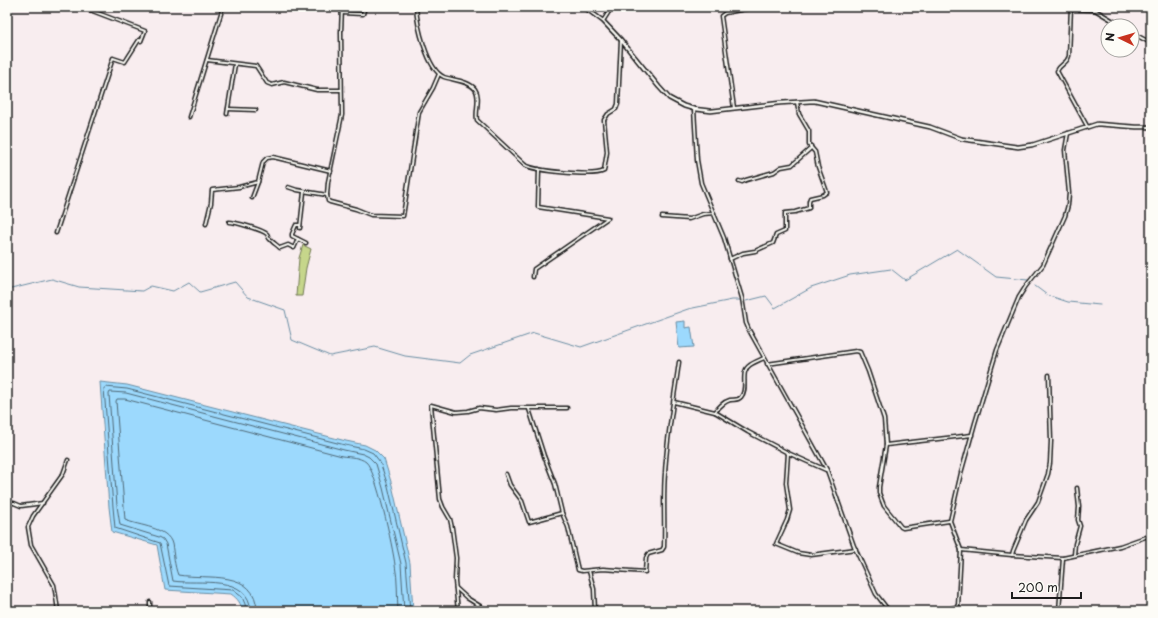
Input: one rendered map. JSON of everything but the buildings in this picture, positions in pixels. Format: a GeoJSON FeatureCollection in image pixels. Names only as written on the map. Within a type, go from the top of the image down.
{"type":"FeatureCollection","features":[{"type":"Feature","properties":{"kind":"street"},"geometry":{"type":"LineString","coordinates":[[56,233],[114,58],[125,62],[139,40],[141,41],[145,31],[82,7]]}},
{"type":"Feature","properties":{"kind":"street"},"geometry":{"type":"LineString","coordinates":[[189,117],[223,7]]}},
{"type":"Feature","properties":{"kind":"street"},"geometry":{"type":"LineString","coordinates":[[342,7],[342,115],[327,195],[330,202],[371,215],[403,216],[419,112],[433,88],[439,74]]}},
{"type":"Feature","properties":{"kind":"street"},"geometry":{"type":"LineString","coordinates":[[342,13],[364,14],[365,7]]}},
{"type":"Feature","properties":{"kind":"street"},"geometry":{"type":"LineString","coordinates":[[416,7],[422,40],[435,70],[439,74],[469,85],[476,90],[478,97],[477,120],[525,165],[531,168],[578,174],[597,174],[604,172],[607,152],[604,120],[608,114],[616,109],[618,104],[621,40]]}},
{"type":"Feature","properties":{"kind":"street"},"geometry":{"type":"LineString","coordinates":[[584,7],[603,21],[621,40],[669,98],[684,106],[694,109],[711,111],[797,102],[823,102],[930,127],[962,139],[1011,147],[1025,147],[1097,124],[1151,127]]}},
{"type":"Feature","properties":{"kind":"street"},"geometry":{"type":"LineString","coordinates":[[603,21],[612,7]]}},
{"type":"Feature","properties":{"kind":"street"},"geometry":{"type":"LineString","coordinates":[[734,108],[722,16],[725,13],[755,7]]}},
{"type":"Feature","properties":{"kind":"street"},"geometry":{"type":"LineString","coordinates":[[1065,7],[1095,10],[1108,18]]}},
{"type":"Feature","properties":{"kind":"street"},"geometry":{"type":"LineString","coordinates":[[1071,8],[1068,59],[1057,70],[1087,126]]}},
{"type":"Feature","properties":{"kind":"street"},"geometry":{"type":"LineString","coordinates":[[1140,37],[1151,43]]}},
{"type":"Feature","properties":{"kind":"street"},"geometry":{"type":"LineString","coordinates":[[207,60],[256,66],[267,83],[272,85],[284,82],[317,90],[341,90]]}},
{"type":"Feature","properties":{"kind":"street"},"geometry":{"type":"LineString","coordinates":[[228,114],[235,64]]}},
{"type":"Feature","properties":{"kind":"street"},"geometry":{"type":"LineString","coordinates":[[730,259],[742,253],[755,251],[773,243],[776,235],[785,231],[785,213],[809,208],[808,201],[810,198],[824,195],[827,192],[818,167],[816,152],[809,144],[809,131],[799,114],[797,102]]}},
{"type":"Feature","properties":{"kind":"street"},"geometry":{"type":"LineString","coordinates":[[228,109],[256,110]]}},
{"type":"Feature","properties":{"kind":"street"},"geometry":{"type":"LineString","coordinates":[[694,109],[701,183],[724,238],[742,298],[748,330],[827,470],[856,549],[876,594],[889,611]]}},
{"type":"Feature","properties":{"kind":"street"},"geometry":{"type":"LineString","coordinates":[[959,611],[961,550],[950,521],[988,377],[1005,330],[1026,286],[1043,265],[1065,216],[1069,192],[1065,150],[1068,133]]}},
{"type":"Feature","properties":{"kind":"street"},"geometry":{"type":"LineString","coordinates":[[739,181],[742,182],[774,172],[781,167],[792,165],[810,150],[811,146]]}},
{"type":"Feature","properties":{"kind":"street"},"geometry":{"type":"LineString","coordinates":[[252,198],[263,162],[266,158],[273,158],[331,171]]}},
{"type":"Feature","properties":{"kind":"street"},"geometry":{"type":"LineString","coordinates":[[533,277],[534,269],[608,218],[538,207],[539,169]]}},
{"type":"Feature","properties":{"kind":"street"},"geometry":{"type":"LineString","coordinates":[[206,224],[211,203],[212,190],[239,187],[258,182]]}},
{"type":"Feature","properties":{"kind":"street"},"geometry":{"type":"LineString","coordinates":[[288,187],[327,195]]}},
{"type":"Feature","properties":{"kind":"street"},"geometry":{"type":"LineString","coordinates":[[304,191],[300,227],[296,225],[292,236],[306,243]]}},
{"type":"Feature","properties":{"kind":"street"},"geometry":{"type":"LineString","coordinates":[[662,217],[689,219],[702,214],[714,213]]}},
{"type":"Feature","properties":{"kind":"street"},"geometry":{"type":"LineString","coordinates":[[229,222],[237,222],[264,232],[268,235],[270,240],[280,248],[288,245],[294,248],[298,239]]}},
{"type":"Feature","properties":{"kind":"street"},"geometry":{"type":"LineString","coordinates":[[767,364],[858,351],[860,352],[882,412],[886,444],[879,493],[884,506],[901,527],[906,529],[924,524],[950,521]]}},
{"type":"Feature","properties":{"kind":"street"},"geometry":{"type":"LineString","coordinates":[[715,412],[723,403],[742,397],[744,393],[744,376],[747,367],[764,358]]}},
{"type":"Feature","properties":{"kind":"street"},"geometry":{"type":"LineString","coordinates":[[529,409],[572,539],[577,568],[580,571],[603,569],[645,572],[646,558],[648,554],[663,549],[667,446],[679,362]]}},
{"type":"Feature","properties":{"kind":"street"},"geometry":{"type":"LineString","coordinates":[[1012,555],[1026,520],[1038,502],[1048,474],[1051,441],[1049,375]]}},
{"type":"Feature","properties":{"kind":"street"},"geometry":{"type":"LineString","coordinates":[[674,402],[715,412],[788,454],[827,470]]}},
{"type":"Feature","properties":{"kind":"street"},"geometry":{"type":"LineString","coordinates":[[458,611],[456,558],[452,528],[450,519],[441,503],[430,404],[456,412],[479,408],[496,410],[514,408],[567,408]]}},
{"type":"Feature","properties":{"kind":"street"},"geometry":{"type":"LineString","coordinates":[[886,444],[972,435]]}},
{"type":"Feature","properties":{"kind":"street"},"geometry":{"type":"LineString","coordinates":[[788,454],[786,483],[790,510],[776,544],[798,553],[811,555],[856,549]]}},
{"type":"Feature","properties":{"kind":"street"},"geometry":{"type":"LineString","coordinates":[[58,611],[54,585],[33,549],[28,532],[30,520],[63,474],[68,460]]}},
{"type":"Feature","properties":{"kind":"street"},"geometry":{"type":"LineString","coordinates":[[506,474],[510,485],[522,501],[530,522],[562,512]]}},
{"type":"Feature","properties":{"kind":"street"},"geometry":{"type":"LineString","coordinates":[[1074,555],[1075,544],[1080,526],[1078,520],[1079,507],[1077,488]]}},
{"type":"Feature","properties":{"kind":"street"},"geometry":{"type":"LineString","coordinates":[[7,503],[14,503],[21,506],[43,503]]}},
{"type":"Feature","properties":{"kind":"street"},"geometry":{"type":"LineString","coordinates":[[961,550],[1063,558],[1120,546],[1151,535]]}},
{"type":"Feature","properties":{"kind":"street"},"geometry":{"type":"LineString","coordinates":[[1059,611],[1063,558]]}},
{"type":"Feature","properties":{"kind":"street"},"geometry":{"type":"LineString","coordinates":[[589,571],[594,589],[595,611]]}},
{"type":"Feature","properties":{"kind":"street"},"geometry":{"type":"LineString","coordinates":[[456,588],[467,598],[488,611]]}},
{"type":"Feature","properties":{"kind":"street"},"geometry":{"type":"LineString","coordinates":[[150,602],[150,611]]}},
{"type":"Feature","properties":{"kind":"street"},"geometry":{"type":"LineString","coordinates":[[943,611],[958,606]]}},
{"type":"Feature","properties":{"kind":"green space"},"geometry":{"type":"Polygon","coordinates":[[[303,245],[311,249],[306,268],[302,296],[296,296],[299,258],[303,245]]]}},
{"type":"Feature","properties":{"kind":"water"},"geometry":{"type":"Polygon","coordinates":[[[685,321],[685,328],[691,327],[694,347],[679,348],[676,322],[685,321]]]}},
{"type":"Feature","properties":{"kind":"water"},"geometry":{"type":"Polygon","coordinates":[[[100,382],[127,385],[365,445],[375,450],[384,459],[392,485],[410,563],[413,611],[242,611],[239,601],[231,594],[165,590],[157,545],[112,532],[100,382]]]}},
{"type":"Feature","properties":{"kind":"waterway"},"geometry":{"type":"LineString","coordinates":[[746,301],[766,296],[775,308],[811,288],[850,275],[891,269],[905,280],[957,249],[996,277],[1028,280]]}},
{"type":"Feature","properties":{"kind":"waterway"},"geometry":{"type":"LineString","coordinates":[[7,290],[52,279],[79,287],[142,291],[151,286],[173,291],[189,282],[200,292],[235,282],[248,297],[285,310],[292,340],[330,356],[375,347],[405,356],[460,363],[470,355],[534,333],[581,347],[688,309],[732,300],[741,300]]}},
{"type":"Feature","properties":{"kind":"waterway"},"geometry":{"type":"LineString","coordinates":[[1035,286],[1047,295],[1068,302],[1100,305]]}}]}
